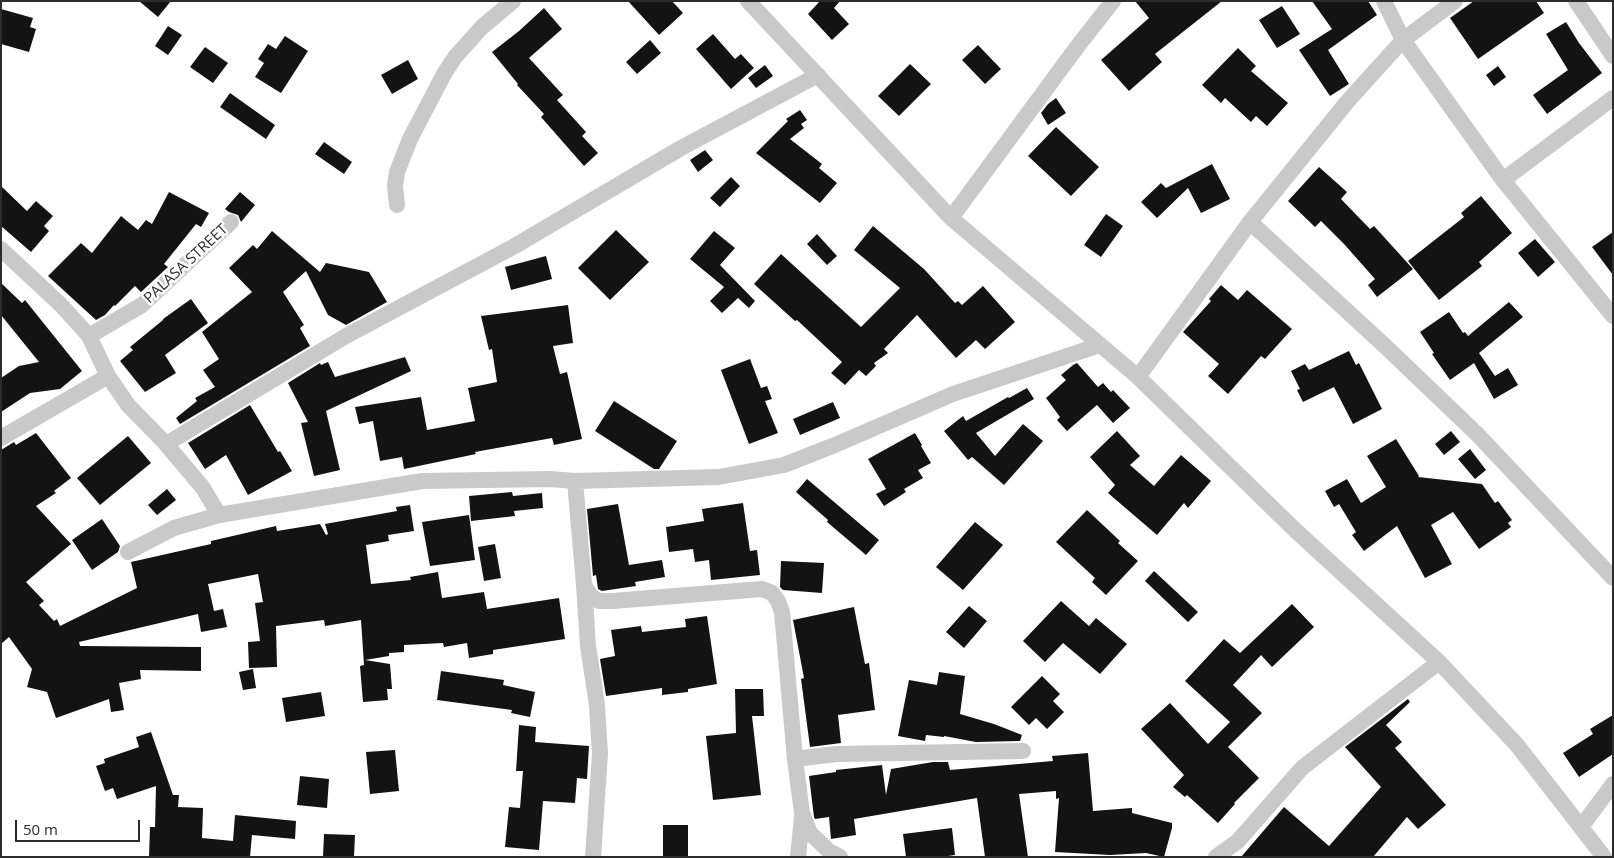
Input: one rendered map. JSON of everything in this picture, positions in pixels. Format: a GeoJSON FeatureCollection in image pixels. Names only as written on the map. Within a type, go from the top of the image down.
{"type":"FeatureCollection","features":[{"type":"Feature","properties":{"kind":"street"},"geometry":{"type":"LineString","coordinates":[[397,205],[395,186],[397,172],[410,139],[444,74],[455,57],[482,26],[513,1]]}},
{"type":"Feature","properties":{"kind":"street"},"geometry":{"type":"LineString","coordinates":[[748,1],[951,218],[1138,376],[1294,529],[1439,662],[1517,745],[1604,857]]}},
{"type":"Feature","properties":{"kind":"street"},"geometry":{"type":"LineString","coordinates":[[951,218],[1113,1]]}},
{"type":"Feature","properties":{"kind":"street"},"geometry":{"type":"LineString","coordinates":[[1384,1],[1403,40],[1502,180],[1613,316]]}},
{"type":"Feature","properties":{"kind":"street"},"geometry":{"type":"LineString","coordinates":[[1138,376],[1250,222],[1347,102],[1403,40],[1455,1]]}},
{"type":"Feature","properties":{"kind":"street"},"geometry":{"type":"LineString","coordinates":[[1576,1],[1613,56]]}},
{"type":"Feature","properties":{"kind":"street"},"geometry":{"type":"LineString","coordinates":[[166,444],[346,336],[513,246],[681,148],[818,75]]}},
{"type":"Feature","properties":{"kind":"street"},"geometry":{"type":"LineString","coordinates":[[1502,180],[1613,98]]}},
{"type":"Feature","properties":{"kind":"street","name":"PALASA STREET"},"geometry":{"type":"LineString","coordinates":[[89,336],[142,305],[231,222]]}},
{"type":"Feature","properties":{"kind":"street"},"geometry":{"type":"LineString","coordinates":[[1250,222],[1385,346],[1477,434],[1613,578]]}},
{"type":"Feature","properties":{"kind":"street"},"geometry":{"type":"LineString","coordinates":[[1,249],[62,306],[89,336],[108,376],[128,405],[166,444],[203,488],[219,515]]}},
{"type":"Feature","properties":{"kind":"street"},"geometry":{"type":"LineString","coordinates":[[128,552],[174,528],[219,515],[422,481],[550,479],[575,481],[719,477],[784,465],[953,394],[1100,345]]}},
{"type":"Feature","properties":{"kind":"street"},"geometry":{"type":"LineString","coordinates":[[1,438],[108,376]]}},
{"type":"Feature","properties":{"kind":"street"},"geometry":{"type":"LineString","coordinates":[[575,481],[588,646],[597,705],[600,754],[593,857]]}},
{"type":"Feature","properties":{"kind":"street"},"geometry":{"type":"LineString","coordinates":[[584,585],[591,596],[599,600],[614,601],[762,589],[772,593],[778,601],[782,612],[795,759],[802,813],[798,857]]}},
{"type":"Feature","properties":{"kind":"street"},"geometry":{"type":"LineString","coordinates":[[1216,857],[1238,841],[1302,768],[1439,662]]}},
{"type":"Feature","properties":{"kind":"street"},"geometry":{"type":"LineString","coordinates":[[795,759],[836,754],[1023,751]]}},
{"type":"Feature","properties":{"kind":"street"},"geometry":{"type":"LineString","coordinates":[[1580,827],[1613,784]]}},
{"type":"Feature","properties":{"kind":"street"},"geometry":{"type":"LineString","coordinates":[[802,813],[810,833],[829,851],[840,857]]}},
{"type":"Feature","properties":{"kind":"building"},"geometry":{"type":"Polygon","coordinates":[[[139,1],[171,1],[158,17],[139,1]]]}},
{"type":"Feature","properties":{"kind":"building"},"geometry":{"type":"Polygon","coordinates":[[[628,1],[672,1],[683,13],[659,35],[628,1]]]}},
{"type":"Feature","properties":{"kind":"building"},"geometry":{"type":"Polygon","coordinates":[[[820,1],[840,1],[834,8],[849,24],[832,40],[808,14],[820,1]]]}},
{"type":"Feature","properties":{"kind":"building"},"geometry":{"type":"Polygon","coordinates":[[[1135,1],[1222,1],[1155,54],[1162,62],[1129,91],[1101,60],[1149,18],[1135,1]]]}},
{"type":"Feature","properties":{"kind":"building"},"geometry":{"type":"Polygon","coordinates":[[[1312,1],[1368,1],[1377,15],[1328,50],[1349,84],[1330,96],[1299,50],[1332,29],[1312,1]]]}},
{"type":"Feature","properties":{"kind":"building"},"geometry":{"type":"Polygon","coordinates":[[[1474,1],[1536,1],[1544,13],[1478,59],[1450,18],[1474,1]]]}},
{"type":"Feature","properties":{"kind":"building"},"geometry":{"type":"Polygon","coordinates":[[[1282,6],[1300,34],[1277,48],[1259,20],[1282,6]]]}},
{"type":"Feature","properties":{"kind":"building"},"geometry":{"type":"Polygon","coordinates":[[[544,8],[562,29],[529,58],[563,95],[557,100],[586,132],[582,136],[598,153],[584,166],[541,117],[544,114],[517,85],[492,52],[544,8]]]}},
{"type":"Feature","properties":{"kind":"building"},"geometry":{"type":"Polygon","coordinates":[[[1,9],[33,18],[30,27],[36,29],[29,52],[1,44],[1,9]]]}},
{"type":"Feature","properties":{"kind":"building"},"geometry":{"type":"Polygon","coordinates":[[[1566,22],[1602,73],[1547,114],[1533,95],[1568,70],[1546,34],[1566,22]]]}},
{"type":"Feature","properties":{"kind":"building"},"geometry":{"type":"Polygon","coordinates":[[[168,26],[182,35],[168,55],[155,46],[168,26]]]}},
{"type":"Feature","properties":{"kind":"building"},"geometry":{"type":"Polygon","coordinates":[[[713,34],[735,59],[741,54],[754,68],[731,89],[696,49],[713,34]]]}},
{"type":"Feature","properties":{"kind":"building"},"geometry":{"type":"Polygon","coordinates":[[[285,36],[308,51],[281,93],[255,77],[264,63],[258,59],[268,44],[276,49],[285,36]]]}},
{"type":"Feature","properties":{"kind":"building"},"geometry":{"type":"Polygon","coordinates":[[[650,40],[661,53],[637,74],[626,62],[650,40]]]}},
{"type":"Feature","properties":{"kind":"building"},"geometry":{"type":"Polygon","coordinates":[[[978,45],[1001,69],[985,84],[962,60],[978,45]]]}},
{"type":"Feature","properties":{"kind":"building"},"geometry":{"type":"Polygon","coordinates":[[[205,47],[228,63],[213,83],[190,67],[205,47]]]}},
{"type":"Feature","properties":{"kind":"building"},"geometry":{"type":"Polygon","coordinates":[[[1238,48],[1256,66],[1251,71],[1288,103],[1267,126],[1256,116],[1251,122],[1225,98],[1221,103],[1202,85],[1238,48]]]}},
{"type":"Feature","properties":{"kind":"building"},"geometry":{"type":"Polygon","coordinates":[[[408,60],[418,79],[392,94],[381,75],[408,60]]]}},
{"type":"Feature","properties":{"kind":"building"},"geometry":{"type":"Polygon","coordinates":[[[910,64],[931,84],[899,116],[878,96],[910,64]]]}},
{"type":"Feature","properties":{"kind":"building"},"geometry":{"type":"Polygon","coordinates":[[[765,65],[773,76],[756,88],[748,78],[765,65]]]}},
{"type":"Feature","properties":{"kind":"building"},"geometry":{"type":"Polygon","coordinates":[[[1498,66],[1506,77],[1494,86],[1486,75],[1498,66]]]}},
{"type":"Feature","properties":{"kind":"building"},"geometry":{"type":"Polygon","coordinates":[[[230,93],[275,125],[266,139],[220,107],[230,93]]]}},
{"type":"Feature","properties":{"kind":"building"},"geometry":{"type":"Polygon","coordinates":[[[1056,98],[1066,113],[1048,125],[1041,113],[1056,98]]]}},
{"type":"Feature","properties":{"kind":"building"},"geometry":{"type":"Polygon","coordinates":[[[800,110],[807,120],[801,124],[804,128],[790,139],[822,164],[819,168],[837,183],[820,203],[756,153],[788,121],[786,119],[800,110]]]}},
{"type":"Feature","properties":{"kind":"building"},"geometry":{"type":"Polygon","coordinates":[[[1056,127],[1099,167],[1071,196],[1028,156],[1056,127]]]}},
{"type":"Feature","properties":{"kind":"building"},"geometry":{"type":"Polygon","coordinates":[[[324,142],[352,162],[344,174],[315,154],[324,142]]]}},
{"type":"Feature","properties":{"kind":"building"},"geometry":{"type":"Polygon","coordinates":[[[705,150],[713,160],[698,172],[690,160],[705,150]]]}},
{"type":"Feature","properties":{"kind":"building"},"geometry":{"type":"Polygon","coordinates":[[[1212,164],[1230,199],[1201,213],[1188,188],[1157,218],[1141,202],[1161,183],[1166,188],[1212,164]]]}},
{"type":"Feature","properties":{"kind":"building"},"geometry":{"type":"Polygon","coordinates":[[[1319,167],[1347,192],[1341,199],[1370,229],[1374,226],[1413,269],[1377,297],[1368,285],[1375,279],[1344,244],[1321,221],[1315,227],[1288,201],[1319,167]]]}},
{"type":"Feature","properties":{"kind":"building"},"geometry":{"type":"Polygon","coordinates":[[[731,177],[740,186],[720,207],[710,198],[731,177]]]}},
{"type":"Feature","properties":{"kind":"building"},"geometry":{"type":"Polygon","coordinates":[[[1,186],[27,211],[36,201],[53,216],[44,226],[49,231],[31,252],[1,226],[1,186]]]}},
{"type":"Feature","properties":{"kind":"building"},"geometry":{"type":"Polygon","coordinates":[[[169,192],[209,213],[201,227],[196,224],[164,264],[168,267],[141,292],[135,286],[105,315],[96,320],[48,276],[81,243],[92,253],[121,216],[138,230],[146,220],[152,224],[169,192]]]}},
{"type":"Feature","properties":{"kind":"building"},"geometry":{"type":"Polygon","coordinates":[[[240,192],[255,205],[241,222],[238,215],[225,209],[240,192]]]}},
{"type":"Feature","properties":{"kind":"building"},"geometry":{"type":"Polygon","coordinates":[[[1481,196],[1512,233],[1479,262],[1482,266],[1439,300],[1408,261],[1464,217],[1461,213],[1481,196]]]}},
{"type":"Feature","properties":{"kind":"building"},"geometry":{"type":"Polygon","coordinates":[[[1106,214],[1123,226],[1101,257],[1084,245],[1106,214]]]}},
{"type":"Feature","properties":{"kind":"building"},"geometry":{"type":"Polygon","coordinates":[[[873,226],[924,269],[955,303],[958,301],[962,305],[983,286],[1015,322],[985,349],[976,340],[956,358],[917,315],[884,349],[888,353],[874,363],[876,366],[866,376],[859,370],[845,385],[831,373],[842,362],[797,320],[795,321],[754,284],[781,254],[861,327],[900,288],[854,250],[873,226]]]}},
{"type":"Feature","properties":{"kind":"building"},"geometry":{"type":"Polygon","coordinates":[[[616,230],[649,262],[610,300],[578,268],[616,230]]]}},
{"type":"Feature","properties":{"kind":"building"},"geometry":{"type":"Polygon","coordinates":[[[272,231],[320,272],[326,263],[369,272],[387,302],[346,325],[328,315],[306,271],[283,292],[304,325],[300,328],[310,346],[180,424],[176,418],[197,401],[195,398],[215,387],[203,370],[219,359],[202,332],[252,292],[229,268],[253,245],[257,249],[272,231]]]}},
{"type":"Feature","properties":{"kind":"building"},"geometry":{"type":"Polygon","coordinates":[[[714,231],[735,248],[720,265],[755,301],[749,308],[738,298],[722,313],[710,301],[724,287],[690,259],[714,231]]]}},
{"type":"Feature","properties":{"kind":"building"},"geometry":{"type":"Polygon","coordinates":[[[1613,232],[1613,275],[1592,247],[1613,232]]]}},
{"type":"Feature","properties":{"kind":"building"},"geometry":{"type":"Polygon","coordinates":[[[817,234],[837,256],[827,265],[807,244],[817,234]]]}},
{"type":"Feature","properties":{"kind":"building"},"geometry":{"type":"Polygon","coordinates":[[[1535,239],[1555,262],[1538,277],[1518,253],[1535,239]]]}},
{"type":"Feature","properties":{"kind":"building"},"geometry":{"type":"Polygon","coordinates":[[[546,256],[552,279],[511,290],[505,267],[546,256]]]}},
{"type":"Feature","properties":{"kind":"building"},"geometry":{"type":"Polygon","coordinates":[[[1,283],[22,303],[25,300],[82,371],[60,389],[30,393],[1,412],[1,378],[19,366],[39,362],[1,315],[1,283]]]}},
{"type":"Feature","properties":{"kind":"building"},"geometry":{"type":"Polygon","coordinates":[[[1221,285],[1238,300],[1247,290],[1292,329],[1265,359],[1261,356],[1228,394],[1208,376],[1219,364],[1183,332],[1211,301],[1209,299],[1221,285]]]}},
{"type":"Feature","properties":{"kind":"building"},"geometry":{"type":"Polygon","coordinates":[[[191,299],[208,323],[165,355],[176,373],[145,392],[120,361],[133,350],[130,347],[163,319],[191,299]]]}},
{"type":"Feature","properties":{"kind":"building"},"geometry":{"type":"Polygon","coordinates":[[[1509,302],[1523,317],[1479,353],[1495,376],[1508,368],[1518,385],[1494,399],[1474,363],[1450,380],[1420,332],[1449,312],[1463,333],[1465,332],[1468,336],[1509,302]]]}},
{"type":"Feature","properties":{"kind":"building"},"geometry":{"type":"Polygon","coordinates":[[[568,305],[573,343],[553,346],[560,374],[567,372],[582,439],[554,445],[552,438],[475,452],[476,454],[404,469],[402,457],[380,461],[373,421],[359,424],[355,407],[421,397],[427,430],[475,421],[468,388],[497,382],[492,349],[489,350],[481,316],[568,305]]]}},
{"type":"Feature","properties":{"kind":"building"},"geometry":{"type":"Polygon","coordinates":[[[1349,351],[1356,365],[1359,363],[1382,409],[1353,424],[1334,387],[1303,402],[1297,390],[1300,389],[1291,371],[1305,364],[1309,370],[1349,351]]]}},
{"type":"Feature","properties":{"kind":"building"},"geometry":{"type":"Polygon","coordinates":[[[405,357],[411,371],[326,411],[340,470],[314,476],[301,423],[308,422],[288,383],[320,363],[321,365],[328,362],[335,377],[405,357]]]}},
{"type":"Feature","properties":{"kind":"building"},"geometry":{"type":"Polygon","coordinates":[[[750,359],[761,388],[767,386],[772,399],[765,401],[778,433],[749,444],[721,370],[750,359]]]}},
{"type":"Feature","properties":{"kind":"building"},"geometry":{"type":"Polygon","coordinates":[[[1077,363],[1098,387],[1103,383],[1111,392],[1113,390],[1130,408],[1113,423],[1097,405],[1067,431],[1057,420],[1060,417],[1046,398],[1066,380],[1061,375],[1077,363]]]}},
{"type":"Feature","properties":{"kind":"building"},"geometry":{"type":"Polygon","coordinates":[[[1027,388],[1034,399],[976,433],[995,456],[1023,424],[1043,441],[1004,485],[972,457],[968,460],[944,431],[963,416],[966,421],[1027,388]]]}},
{"type":"Feature","properties":{"kind":"building"},"geometry":{"type":"Polygon","coordinates":[[[614,401],[677,441],[659,469],[654,469],[595,431],[614,401]]]}},
{"type":"Feature","properties":{"kind":"building"},"geometry":{"type":"Polygon","coordinates":[[[833,402],[840,418],[800,435],[793,419],[833,402]]]}},
{"type":"Feature","properties":{"kind":"building"},"geometry":{"type":"Polygon","coordinates":[[[250,405],[278,452],[280,451],[292,471],[248,495],[226,455],[205,469],[188,443],[250,405]]]}},
{"type":"Feature","properties":{"kind":"building"},"geometry":{"type":"Polygon","coordinates":[[[1117,431],[1140,456],[1130,465],[1154,486],[1181,455],[1211,481],[1188,508],[1184,503],[1157,535],[1108,493],[1115,485],[1090,457],[1117,431]]]}},
{"type":"Feature","properties":{"kind":"building"},"geometry":{"type":"Polygon","coordinates":[[[1451,431],[1460,442],[1444,455],[1435,444],[1451,431]]]}},
{"type":"Feature","properties":{"kind":"building"},"geometry":{"type":"Polygon","coordinates":[[[36,433],[71,478],[54,491],[56,493],[36,506],[71,544],[26,582],[44,601],[39,605],[54,621],[57,619],[60,626],[137,588],[131,562],[211,544],[211,541],[276,526],[277,531],[320,524],[326,535],[328,534],[325,524],[397,511],[396,507],[410,505],[414,531],[388,535],[389,541],[366,545],[371,584],[411,580],[410,577],[438,572],[442,598],[484,592],[487,609],[559,598],[565,639],[493,650],[493,654],[469,658],[467,643],[444,647],[443,643],[404,645],[404,652],[389,653],[389,656],[365,660],[390,664],[392,689],[387,689],[388,700],[363,702],[360,666],[364,665],[361,620],[325,626],[324,620],[276,626],[277,667],[249,668],[248,642],[260,641],[255,603],[263,602],[258,574],[208,584],[214,611],[223,609],[227,627],[201,632],[198,614],[79,642],[80,646],[201,647],[201,671],[140,670],[141,679],[119,683],[124,710],[111,712],[109,699],[56,718],[47,692],[27,687],[32,669],[9,637],[1,644],[1,450],[14,442],[16,445],[36,433]]]}},
{"type":"Feature","properties":{"kind":"building"},"geometry":{"type":"Polygon","coordinates":[[[915,433],[931,463],[918,470],[923,478],[904,489],[906,492],[884,506],[876,494],[886,489],[868,459],[915,433]]]}},
{"type":"Feature","properties":{"kind":"building"},"geometry":{"type":"Polygon","coordinates":[[[128,436],[151,463],[100,505],[77,478],[128,436]]]}},
{"type":"Feature","properties":{"kind":"building"},"geometry":{"type":"Polygon","coordinates":[[[1396,439],[1418,477],[1482,484],[1495,503],[1498,501],[1512,520],[1508,523],[1511,527],[1479,549],[1453,512],[1431,525],[1452,564],[1425,578],[1397,526],[1364,551],[1352,535],[1356,532],[1339,504],[1334,507],[1325,491],[1347,479],[1361,503],[1386,487],[1367,456],[1396,439]]]}},
{"type":"Feature","properties":{"kind":"building"},"geometry":{"type":"Polygon","coordinates":[[[1470,449],[1486,470],[1475,479],[1458,459],[1470,449]]]}},
{"type":"Feature","properties":{"kind":"building"},"geometry":{"type":"Polygon","coordinates":[[[807,479],[879,540],[866,555],[827,522],[828,520],[796,492],[807,479]]]}},
{"type":"Feature","properties":{"kind":"building"},"geometry":{"type":"Polygon","coordinates":[[[167,489],[176,500],[157,515],[148,505],[167,489]]]}},
{"type":"Feature","properties":{"kind":"building"},"geometry":{"type":"Polygon","coordinates":[[[512,492],[513,496],[542,493],[543,508],[514,511],[515,516],[471,521],[469,496],[512,492]]]}},
{"type":"Feature","properties":{"kind":"building"},"geometry":{"type":"Polygon","coordinates":[[[743,503],[750,551],[757,550],[760,575],[711,580],[709,560],[695,562],[693,549],[669,552],[666,527],[704,521],[702,509],[743,503]]]}},
{"type":"Feature","properties":{"kind":"building"},"geometry":{"type":"Polygon","coordinates":[[[618,504],[629,565],[662,560],[665,577],[635,582],[636,586],[602,591],[598,589],[596,575],[593,576],[587,509],[618,504]]]}},
{"type":"Feature","properties":{"kind":"building"},"geometry":{"type":"Polygon","coordinates":[[[1087,510],[1138,561],[1106,595],[1092,582],[1095,578],[1056,542],[1087,510]]]}},
{"type":"Feature","properties":{"kind":"building"},"geometry":{"type":"Polygon","coordinates":[[[469,515],[475,560],[430,566],[422,522],[469,515]]]}},
{"type":"Feature","properties":{"kind":"building"},"geometry":{"type":"Polygon","coordinates":[[[102,519],[120,546],[118,552],[92,570],[72,540],[102,519]]]}},
{"type":"Feature","properties":{"kind":"building"},"geometry":{"type":"Polygon","coordinates":[[[975,522],[1003,545],[963,590],[936,567],[975,522]]]}},
{"type":"Feature","properties":{"kind":"building"},"geometry":{"type":"Polygon","coordinates":[[[495,544],[501,578],[484,581],[478,547],[495,544]]]}},
{"type":"Feature","properties":{"kind":"building"},"geometry":{"type":"Polygon","coordinates":[[[781,561],[824,563],[822,593],[783,590],[780,587],[781,561]]]}},
{"type":"Feature","properties":{"kind":"building"},"geometry":{"type":"Polygon","coordinates":[[[1154,571],[1198,612],[1188,622],[1145,581],[1154,571]]]}},
{"type":"Feature","properties":{"kind":"building"},"geometry":{"type":"Polygon","coordinates":[[[1061,601],[1089,626],[1096,618],[1127,644],[1100,674],[1063,643],[1045,662],[1023,641],[1061,601]]]}},
{"type":"Feature","properties":{"kind":"building"},"geometry":{"type":"Polygon","coordinates":[[[1292,604],[1314,627],[1272,667],[1261,655],[1233,685],[1262,713],[1228,747],[1259,778],[1234,803],[1218,823],[1187,795],[1185,797],[1173,787],[1184,775],[1141,729],[1170,703],[1208,744],[1230,722],[1185,681],[1224,639],[1240,653],[1292,604]]]}},
{"type":"Feature","properties":{"kind":"building"},"geometry":{"type":"Polygon","coordinates":[[[969,606],[987,621],[964,648],[946,632],[969,606]]]}},
{"type":"Feature","properties":{"kind":"building"},"geometry":{"type":"Polygon","coordinates":[[[854,607],[865,664],[869,663],[875,710],[838,715],[841,743],[810,747],[801,679],[804,678],[793,620],[854,607]]]}},
{"type":"Feature","properties":{"kind":"building"},"geometry":{"type":"Polygon","coordinates":[[[707,616],[717,684],[688,689],[688,692],[662,695],[662,688],[606,696],[600,659],[615,656],[611,630],[641,626],[642,632],[686,627],[685,619],[707,616]]]}},
{"type":"Feature","properties":{"kind":"building"},"geometry":{"type":"Polygon","coordinates":[[[253,669],[256,688],[243,690],[239,672],[253,669]]]}},
{"type":"Feature","properties":{"kind":"building"},"geometry":{"type":"Polygon","coordinates":[[[441,671],[504,680],[503,685],[535,692],[530,717],[511,713],[512,710],[437,700],[441,671]]]}},
{"type":"Feature","properties":{"kind":"building"},"geometry":{"type":"Polygon","coordinates":[[[939,672],[965,676],[960,714],[1022,735],[1020,741],[976,742],[944,736],[926,735],[925,741],[898,736],[909,680],[937,685],[939,672]]]}},
{"type":"Feature","properties":{"kind":"building"},"geometry":{"type":"Polygon","coordinates":[[[1042,676],[1060,694],[1053,701],[1064,712],[1047,729],[1036,718],[1029,725],[1011,707],[1042,676]]]}},
{"type":"Feature","properties":{"kind":"building"},"geometry":{"type":"Polygon","coordinates":[[[735,689],[763,689],[764,716],[752,716],[761,795],[713,800],[706,736],[736,733],[735,689]]]}},
{"type":"Feature","properties":{"kind":"building"},"geometry":{"type":"Polygon","coordinates":[[[321,692],[325,716],[286,722],[282,698],[321,692]]]}},
{"type":"Feature","properties":{"kind":"building"},"geometry":{"type":"Polygon","coordinates":[[[1408,699],[1410,702],[1386,725],[1402,742],[1395,748],[1446,805],[1418,829],[1407,817],[1373,857],[1241,857],[1284,807],[1329,846],[1381,787],[1345,747],[1408,699]]]}},
{"type":"Feature","properties":{"kind":"building"},"geometry":{"type":"Polygon","coordinates":[[[1613,715],[1613,754],[1579,777],[1563,753],[1593,734],[1590,729],[1613,715]]]}},
{"type":"Feature","properties":{"kind":"building"},"geometry":{"type":"Polygon","coordinates":[[[519,725],[536,727],[535,742],[589,746],[587,779],[577,778],[575,803],[543,801],[539,850],[505,847],[509,807],[520,808],[523,771],[516,771],[519,725]]]}},
{"type":"Feature","properties":{"kind":"building"},"geometry":{"type":"Polygon","coordinates":[[[151,732],[173,795],[179,795],[178,807],[203,808],[202,838],[233,841],[235,815],[296,821],[295,839],[252,835],[250,857],[149,857],[150,827],[155,827],[156,786],[117,799],[113,788],[105,791],[96,766],[105,763],[104,759],[139,747],[136,737],[151,732]]]}},
{"type":"Feature","properties":{"kind":"building"},"geometry":{"type":"Polygon","coordinates":[[[395,750],[399,791],[370,794],[366,752],[395,750]]]}},
{"type":"Feature","properties":{"kind":"building"},"geometry":{"type":"Polygon","coordinates":[[[1088,753],[1093,811],[1132,808],[1132,813],[1172,823],[1164,857],[1146,853],[1110,855],[1055,852],[1059,798],[1056,799],[1056,791],[1019,794],[1028,857],[985,857],[977,798],[854,819],[856,835],[831,839],[829,817],[815,819],[814,817],[809,776],[836,772],[836,770],[882,765],[886,795],[891,769],[933,762],[948,762],[950,770],[1053,761],[1052,756],[1088,753]]]}},
{"type":"Feature","properties":{"kind":"building"},"geometry":{"type":"Polygon","coordinates":[[[300,776],[329,779],[327,808],[297,805],[300,776]]]}},
{"type":"Feature","properties":{"kind":"building"},"geometry":{"type":"Polygon","coordinates":[[[663,825],[688,825],[688,857],[663,857],[663,825]]]}},
{"type":"Feature","properties":{"kind":"building"},"geometry":{"type":"Polygon","coordinates":[[[952,828],[955,855],[906,857],[903,834],[952,828]]]}},
{"type":"Feature","properties":{"kind":"building"},"geometry":{"type":"Polygon","coordinates":[[[324,834],[355,835],[354,857],[323,857],[324,834]]]}}]}
